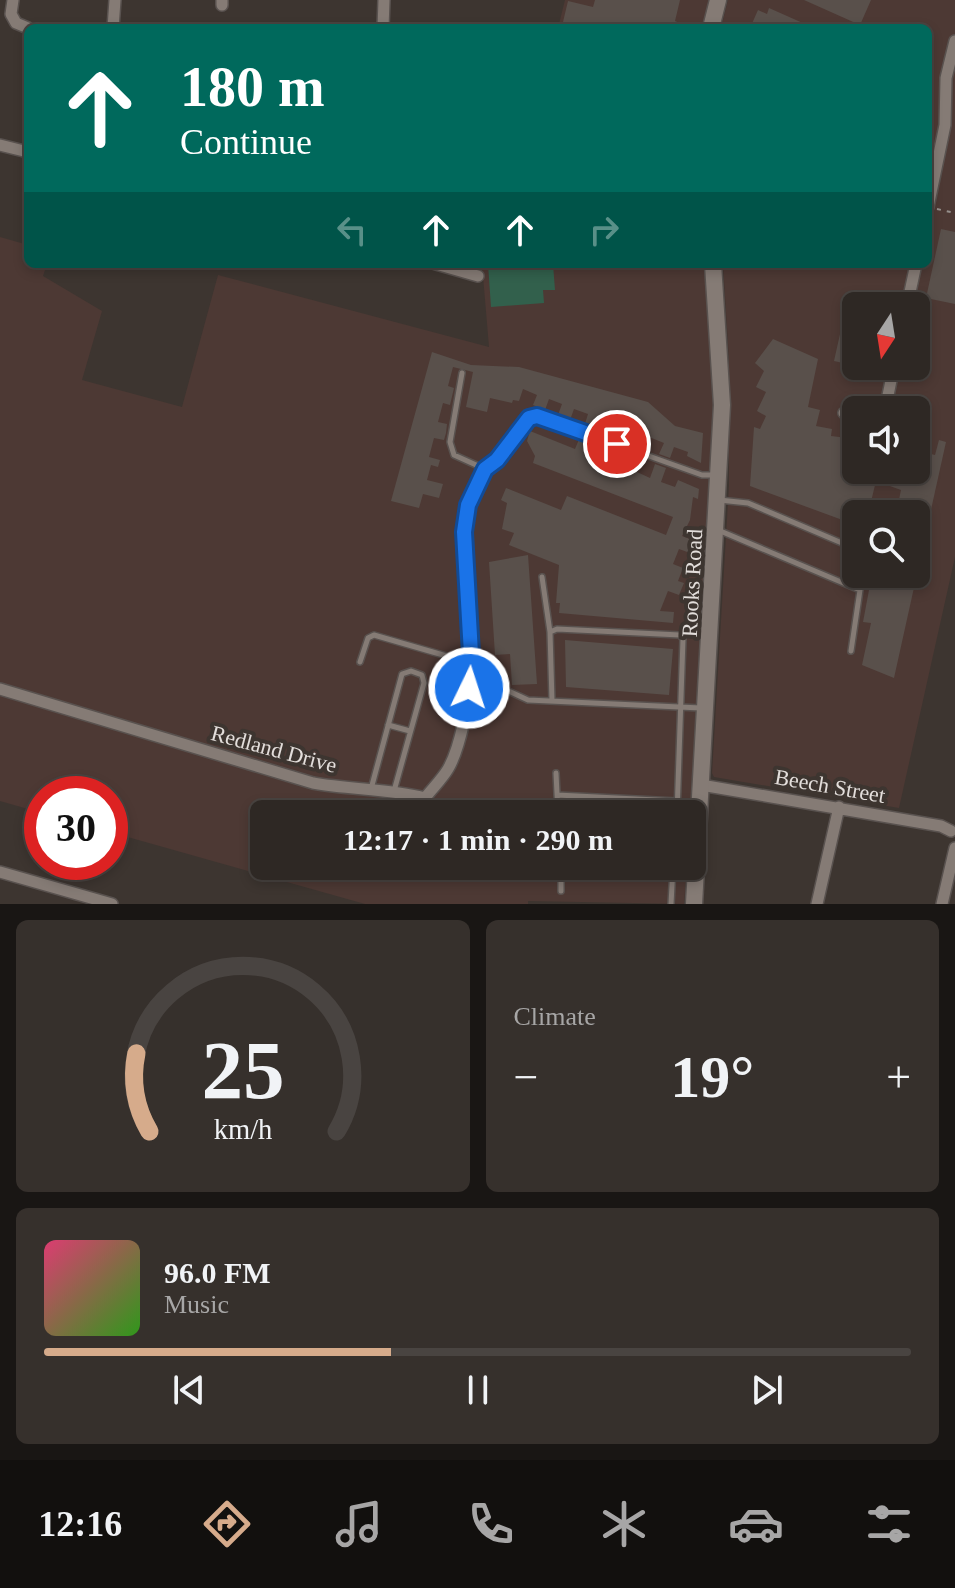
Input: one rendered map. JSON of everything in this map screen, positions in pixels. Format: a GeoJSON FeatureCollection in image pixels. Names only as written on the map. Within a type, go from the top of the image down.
{"type":"FeatureCollection","features":[{"type":"Feature","properties":{"kind":"street"},"geometry":{"type":"LineString","coordinates":[[13,0],[11,14],[16,23],[24,26]]}},
{"type":"Feature","properties":{"kind":"street"},"geometry":{"type":"LineString","coordinates":[[113,24],[115,0]]}},
{"type":"Feature","properties":{"kind":"street"},"geometry":{"type":"LineString","coordinates":[[383,24],[384,0]]}},
{"type":"Feature","properties":{"kind":"street"},"geometry":{"type":"LineString","coordinates":[[712,24],[718,0]]}},
{"type":"Feature","properties":{"kind":"street"},"geometry":{"type":"LineString","coordinates":[[932,188],[945,125],[946,78],[955,41]]}},
{"type":"Feature","properties":{"kind":"street"},"geometry":{"type":"LineString","coordinates":[[0,145],[24,151]]}},
{"type":"Feature","properties":{"kind":"street"},"geometry":{"type":"LineString","coordinates":[[450,268],[478,276]]}},
{"type":"Feature","properties":{"kind":"street","name":"Rooks Road"},"geometry":{"type":"LineString","coordinates":[[701,800],[722,405],[713,268]]}},
{"type":"Feature","properties":{"kind":"street"},"geometry":{"type":"LineString","coordinates":[[910,292],[915,268]]}},
{"type":"Feature","properties":{"kind":"street","name":"Redland Drive"},"geometry":{"type":"LineString","coordinates":[[0,689],[313,783],[394,791],[425,798],[449,768],[469,688],[472,659],[464,532],[468,505],[485,469],[497,460]]}},
{"type":"Feature","properties":{"kind":"street","name":"Beech Street"},"geometry":{"type":"LineString","coordinates":[[701,794],[839,807],[941,826],[954,833]]}},
{"type":"Feature","properties":{"kind":"street"},"geometry":{"type":"LineString","coordinates":[[817,904],[839,807]]}},
{"type":"Feature","properties":{"kind":"street"},"geometry":{"type":"LineString","coordinates":[[942,904],[955,848]]}},
{"type":"Feature","properties":{"kind":"street"},"geometry":{"type":"LineString","coordinates":[[0,872],[112,904]]}},
{"type":"Feature","properties":{"kind":"street","name":"Rooks Road"},"geometry":{"type":"LineString","coordinates":[[694,904],[695,880]]}},
{"type":"Feature","properties":{"kind":"lane"},"geometry":{"type":"LineString","coordinates":[[462,373],[450,442],[454,455],[485,469]]}},
{"type":"Feature","properties":{"kind":"lane"},"geometry":{"type":"LineString","coordinates":[[497,460],[514,434],[529,418],[537,416],[702,475],[719,475]]}},
{"type":"Feature","properties":{"kind":"lane"},"geometry":{"type":"LineString","coordinates":[[718,500],[748,503],[842,543]]}},
{"type":"Feature","properties":{"kind":"lane"},"geometry":{"type":"LineString","coordinates":[[717,529],[860,590],[851,651]]}},
{"type":"Feature","properties":{"kind":"lane"},"geometry":{"type":"LineString","coordinates":[[542,577],[550,632],[552,701]]}},
{"type":"Feature","properties":{"kind":"lane"},"geometry":{"type":"LineString","coordinates":[[550,632],[557,629],[680,635],[683,639],[678,800]]}},
{"type":"Feature","properties":{"kind":"lane"},"geometry":{"type":"LineString","coordinates":[[360,662],[368,638],[374,635],[450,657],[472,659]]}},
{"type":"Feature","properties":{"kind":"lane"},"geometry":{"type":"LineString","coordinates":[[371,790],[402,674],[411,671],[422,675],[424,683],[394,791]]}},
{"type":"Feature","properties":{"kind":"lane"},"geometry":{"type":"LineString","coordinates":[[469,688],[504,689],[528,700],[707,708]]}},
{"type":"Feature","properties":{"kind":"lane"},"geometry":{"type":"LineString","coordinates":[[388,725],[410,731]]}},
{"type":"Feature","properties":{"kind":"lane"},"geometry":{"type":"LineString","coordinates":[[556,773],[557,800]]}},
{"type":"Feature","properties":{"kind":"lane"},"geometry":{"type":"LineString","coordinates":[[681,800],[701,794]]}},
{"type":"Feature","properties":{"kind":"lane"},"geometry":{"type":"LineString","coordinates":[[557,795],[658,800]]}},
{"type":"Feature","properties":{"kind":"lane"},"geometry":{"type":"LineString","coordinates":[[561,880],[561,891]]}},
{"type":"Feature","properties":{"kind":"lane"},"geometry":{"type":"LineString","coordinates":[[671,904],[672,880]]}},
{"type":"Feature","properties":{"kind":"path"},"geometry":{"type":"LineString","coordinates":[[932,208],[955,213]]}},
{"type":"Feature","properties":{"kind":"shaded area"},"geometry":{"type":"Polygon","coordinates":[[[565,0],[711,0],[707,24],[559,24],[565,0]]]}},
{"type":"Feature","properties":{"kind":"shaded area"},"geometry":{"type":"Polygon","coordinates":[[[728,0],[955,0],[955,557],[899,808],[714,777],[729,485],[729,360],[723,268],[932,268],[932,24],[722,24],[728,0]]]}},
{"type":"Feature","properties":{"kind":"shaded area"},"geometry":{"type":"Polygon","coordinates":[[[0,237],[24,244],[24,268],[46,268],[43,276],[102,311],[82,380],[182,407],[218,275],[489,347],[482,268],[706,268],[713,405],[691,800],[250,800],[250,872],[128,837],[128,776],[24,776],[24,808],[0,801],[0,237]]]}},
{"type":"Feature","properties":{"kind":"shaded area"},"geometry":{"type":"Polygon","coordinates":[[[280,880],[686,880],[684,904],[528,901],[528,904],[365,904],[280,880]]]}},
{"type":"Feature","properties":{"kind":"green space"},"geometry":{"type":"Polygon","coordinates":[[[488,268],[553,268],[555,290],[543,290],[544,303],[491,307],[488,268]]]}},
{"type":"Feature","properties":{"kind":"building"},"geometry":{"type":"Polygon","coordinates":[[[595,0],[680,0],[675,21],[682,24],[563,22],[568,1],[593,7],[595,0]]]}},
{"type":"Feature","properties":{"kind":"building"},"geometry":{"type":"Polygon","coordinates":[[[804,0],[871,0],[858,24],[804,0]]]}},
{"type":"Feature","properties":{"kind":"building"},"geometry":{"type":"Polygon","coordinates":[[[769,8],[805,24],[752,24],[758,10],[767,14],[769,8]]]}},
{"type":"Feature","properties":{"kind":"building"},"geometry":{"type":"Polygon","coordinates":[[[941,229],[955,232],[955,304],[930,299],[930,292],[927,292],[941,229]]]}},
{"type":"Feature","properties":{"kind":"building"},"geometry":{"type":"Polygon","coordinates":[[[842,325],[842,363],[834,361],[842,325]]]}},
{"type":"Feature","properties":{"kind":"building"},"geometry":{"type":"Polygon","coordinates":[[[773,339],[818,359],[808,407],[820,410],[816,426],[832,429],[831,436],[842,437],[842,484],[875,484],[871,500],[842,500],[842,520],[750,486],[754,427],[760,429],[766,416],[757,411],[766,392],[756,387],[764,371],[755,363],[773,339]]]}},
{"type":"Feature","properties":{"kind":"building"},"geometry":{"type":"Polygon","coordinates":[[[432,352],[471,365],[519,367],[648,402],[675,426],[703,433],[701,463],[687,456],[688,452],[674,447],[670,458],[659,454],[664,443],[649,437],[645,449],[633,444],[638,433],[624,428],[620,440],[609,436],[613,423],[599,418],[594,430],[584,427],[588,414],[574,409],[570,420],[558,415],[562,404],[549,399],[545,410],[533,405],[537,395],[523,389],[519,401],[513,400],[512,403],[490,398],[487,412],[466,407],[473,372],[453,367],[448,386],[454,388],[450,405],[443,403],[438,422],[447,424],[446,433],[444,440],[434,438],[429,457],[440,460],[438,467],[431,465],[427,480],[443,484],[439,498],[423,494],[419,508],[391,501],[432,352]]]}},
{"type":"Feature","properties":{"kind":"building"},"geometry":{"type":"Polygon","coordinates":[[[530,431],[575,449],[580,437],[591,442],[586,453],[600,458],[605,446],[617,451],[612,463],[625,468],[630,455],[641,459],[637,472],[650,478],[655,464],[666,468],[661,482],[675,487],[678,480],[699,489],[698,499],[693,497],[690,520],[682,536],[695,541],[690,553],[679,549],[673,564],[683,568],[678,581],[684,583],[679,595],[668,591],[660,611],[674,612],[673,623],[559,613],[560,603],[556,603],[559,565],[509,545],[514,533],[502,529],[507,503],[501,500],[506,488],[561,510],[567,496],[666,535],[673,517],[533,463],[535,456],[527,441],[530,431]]]}},
{"type":"Feature","properties":{"kind":"building"},"geometry":{"type":"Polygon","coordinates":[[[939,440],[946,442],[930,514],[930,500],[899,500],[901,490],[884,484],[930,484],[930,454],[935,455],[939,440]]]}},
{"type":"Feature","properties":{"kind":"building"},"geometry":{"type":"Polygon","coordinates":[[[528,555],[537,684],[512,685],[510,654],[495,655],[489,562],[528,555]]]}},
{"type":"Feature","properties":{"kind":"building"},"geometry":{"type":"Polygon","coordinates":[[[869,588],[914,588],[894,678],[862,665],[871,623],[863,622],[869,588]]]}},
{"type":"Feature","properties":{"kind":"building"},"geometry":{"type":"Polygon","coordinates":[[[565,640],[673,649],[669,695],[566,687],[565,640]]]}},
{"type":"Feature","properties":{"kind":"route"},"geometry":{"type":"LineString","coordinates":[[469,688],[471,633],[464,532],[468,505],[485,469],[497,460],[529,418],[537,416],[617,444]]}}]}
